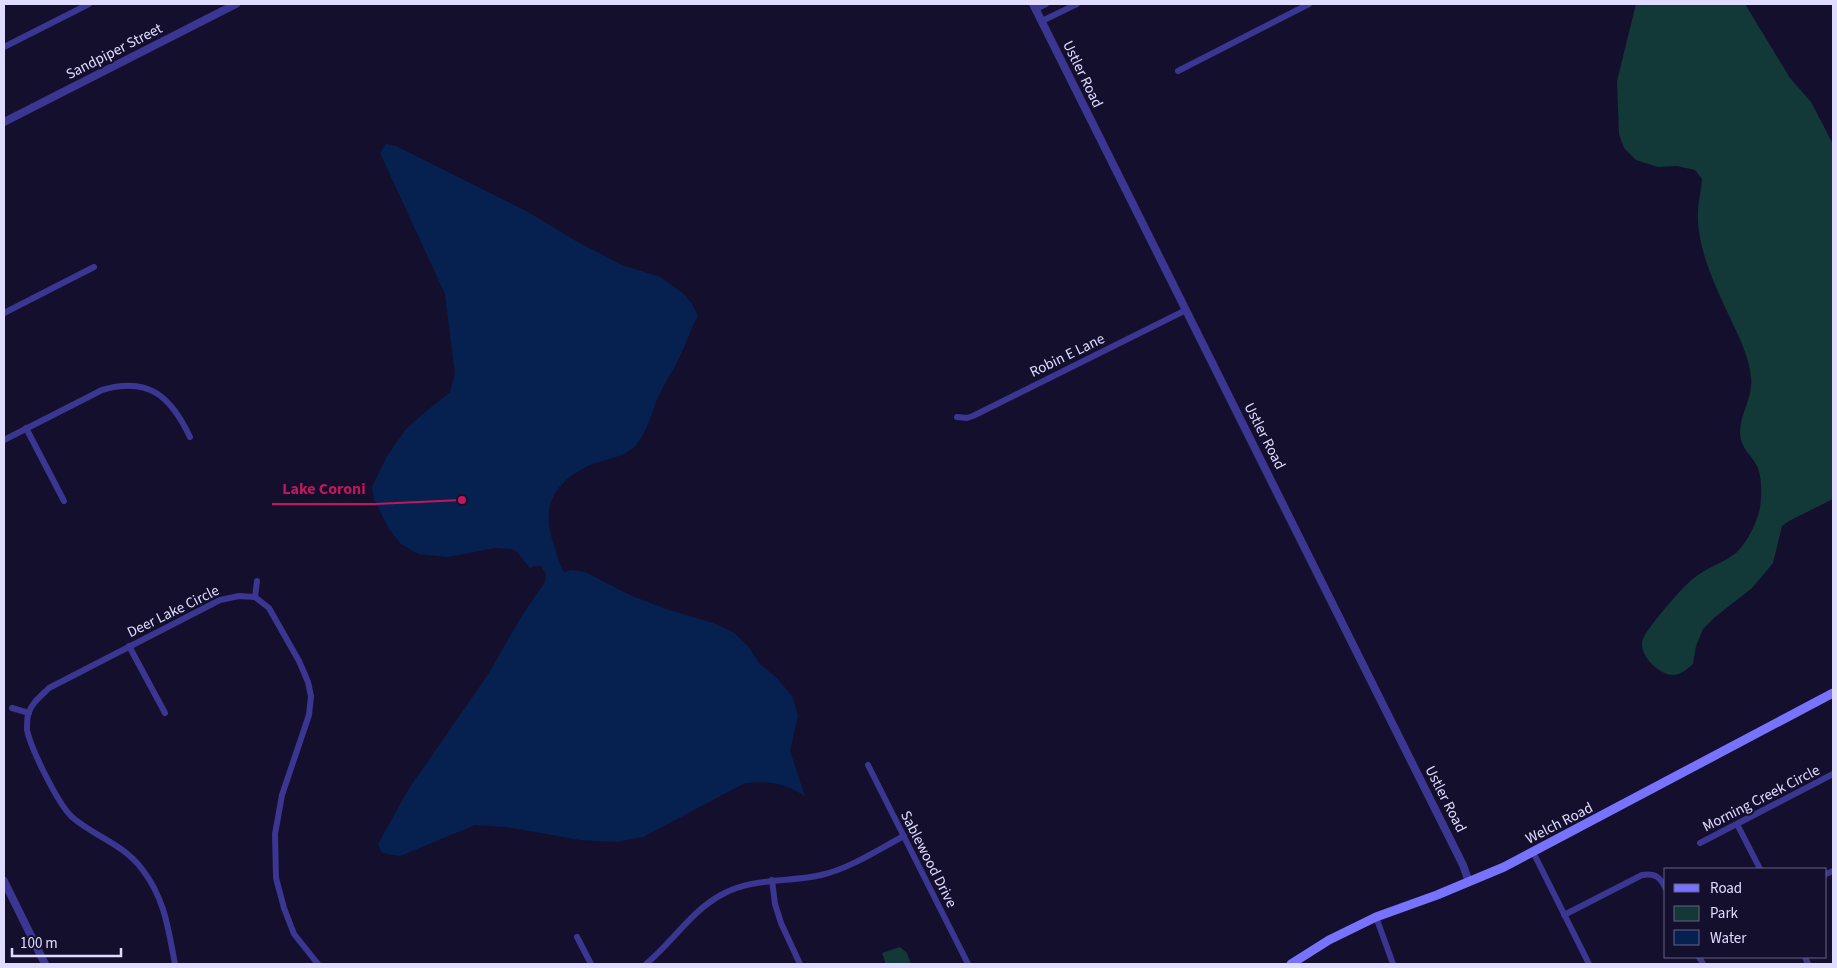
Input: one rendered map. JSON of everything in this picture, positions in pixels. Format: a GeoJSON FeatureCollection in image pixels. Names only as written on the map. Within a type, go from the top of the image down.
{"type":"FeatureCollection","features":[{"type":"Feature","properties":{"kind":"main road","name":"Welch Road"},"geometry":{"type":"LineString","coordinates":[[1291,964],[1329,940],[1376,917],[1470,882],[1504,867],[1833,693]]}},
{"type":"Feature","properties":{"kind":"street"},"geometry":{"type":"LineString","coordinates":[[4,47],[89,4]]}},
{"type":"Feature","properties":{"kind":"street","name":"Sandpiper Street"},"geometry":{"type":"LineString","coordinates":[[4,122],[236,4]]}},
{"type":"Feature","properties":{"kind":"street"},"geometry":{"type":"LineString","coordinates":[[1034,6],[1046,4]]}},
{"type":"Feature","properties":{"kind":"street"},"geometry":{"type":"LineString","coordinates":[[1042,21],[1065,6],[1077,4]]}},
{"type":"Feature","properties":{"kind":"street"},"geometry":{"type":"LineString","coordinates":[[1178,71],[1309,4]]}},
{"type":"Feature","properties":{"kind":"street","name":"Ustler Road"},"geometry":{"type":"LineString","coordinates":[[1034,6],[1470,882]]}},
{"type":"Feature","properties":{"kind":"street"},"geometry":{"type":"LineString","coordinates":[[4,313],[94,266]]}},
{"type":"Feature","properties":{"kind":"street","name":"Robin E Lane"},"geometry":{"type":"LineString","coordinates":[[957,417],[967,418],[972,416],[1186,310]]}},
{"type":"Feature","properties":{"kind":"street"},"geometry":{"type":"LineString","coordinates":[[4,440],[102,390],[118,385],[136,385],[152,390],[164,397],[174,408],[190,437]]}},
{"type":"Feature","properties":{"kind":"street"},"geometry":{"type":"LineString","coordinates":[[26,428],[64,501]]}},
{"type":"Feature","properties":{"kind":"street"},"geometry":{"type":"LineString","coordinates":[[257,581],[255,597],[269,608],[299,661],[308,682],[310,696],[309,715],[282,795],[275,834],[276,878],[284,908],[294,934],[318,964]]}},
{"type":"Feature","properties":{"kind":"street","name":"Deer Lake Circle"},"geometry":{"type":"LineString","coordinates":[[29,713],[35,701],[49,688],[129,646],[220,600],[239,596],[255,597]]}},
{"type":"Feature","properties":{"kind":"street"},"geometry":{"type":"LineString","coordinates":[[129,646],[165,713]]}},
{"type":"Feature","properties":{"kind":"street"},"geometry":{"type":"LineString","coordinates":[[12,708],[29,713],[27,727],[31,743],[56,794],[70,815],[90,831],[128,852],[142,869],[164,910],[175,964]]}},
{"type":"Feature","properties":{"kind":"street","name":"Sablewood Drive"},"geometry":{"type":"LineString","coordinates":[[868,765],[968,964]]}},
{"type":"Feature","properties":{"kind":"street","name":"Morning Creek Circle"},"geometry":{"type":"LineString","coordinates":[[1700,844],[1833,774]]}},
{"type":"Feature","properties":{"kind":"street"},"geometry":{"type":"LineString","coordinates":[[1737,824],[1759,868]]}},
{"type":"Feature","properties":{"kind":"street"},"geometry":{"type":"LineString","coordinates":[[646,964],[662,951],[678,930],[695,913],[709,902],[736,888],[772,880],[822,875],[839,869],[904,836]]}},
{"type":"Feature","properties":{"kind":"street"},"geometry":{"type":"LineString","coordinates":[[1533,852],[1589,964]]}},
{"type":"Feature","properties":{"kind":"street"},"geometry":{"type":"LineString","coordinates":[[1564,915],[1642,874],[1651,873],[1657,876],[1664,886]]}},
{"type":"Feature","properties":{"kind":"street"},"geometry":{"type":"LineString","coordinates":[[772,880],[775,904],[781,923],[800,964]]}},
{"type":"Feature","properties":{"kind":"street"},"geometry":{"type":"LineString","coordinates":[[4,881],[45,964]]}},
{"type":"Feature","properties":{"kind":"street"},"geometry":{"type":"LineString","coordinates":[[1376,917],[1393,964]]}},
{"type":"Feature","properties":{"kind":"street"},"geometry":{"type":"LineString","coordinates":[[577,938],[591,964]]}},
{"type":"Feature","properties":{"kind":"green space"},"geometry":{"type":"Polygon","coordinates":[[[1636,4],[1745,4],[1790,78],[1811,102],[1833,144],[1833,499],[1782,526],[1773,563],[1752,588],[1715,617],[1703,629],[1696,646],[1693,664],[1676,675],[1661,671],[1650,662],[1643,651],[1643,639],[1658,617],[1689,582],[1704,571],[1726,560],[1744,544],[1759,513],[1761,486],[1757,466],[1743,446],[1740,435],[1740,426],[1751,386],[1748,362],[1741,341],[1710,272],[1699,234],[1698,210],[1702,179],[1695,170],[1677,166],[1658,167],[1636,160],[1624,148],[1619,134],[1617,81],[1636,4]]]}},
{"type":"Feature","properties":{"kind":"green space"},"geometry":{"type":"Polygon","coordinates":[[[900,947],[907,953],[911,964],[886,964],[882,953],[900,947]]]}},
{"type":"Feature","properties":{"kind":"water"},"geometry":{"type":"Polygon","coordinates":[[[386,144],[396,146],[528,212],[576,241],[622,265],[660,277],[684,294],[692,304],[698,316],[679,359],[663,386],[640,440],[624,454],[592,464],[564,482],[552,500],[549,510],[551,534],[564,572],[572,570],[585,572],[632,596],[666,609],[713,623],[733,632],[748,646],[759,663],[777,678],[792,696],[798,715],[790,751],[805,796],[777,784],[763,782],[745,783],[643,837],[617,842],[580,840],[506,827],[475,825],[400,856],[382,853],[378,844],[408,790],[487,676],[523,614],[545,582],[546,574],[541,566],[530,568],[516,551],[511,549],[495,548],[448,557],[418,554],[401,544],[389,529],[374,499],[372,487],[387,456],[406,429],[450,392],[455,374],[445,294],[380,153],[386,144]]]}},
{"type":"Feature","properties":{"kind":"place","name":"Lake Coroni"},"geometry":{"type":"Point","coordinates":[462,500]}}]}
